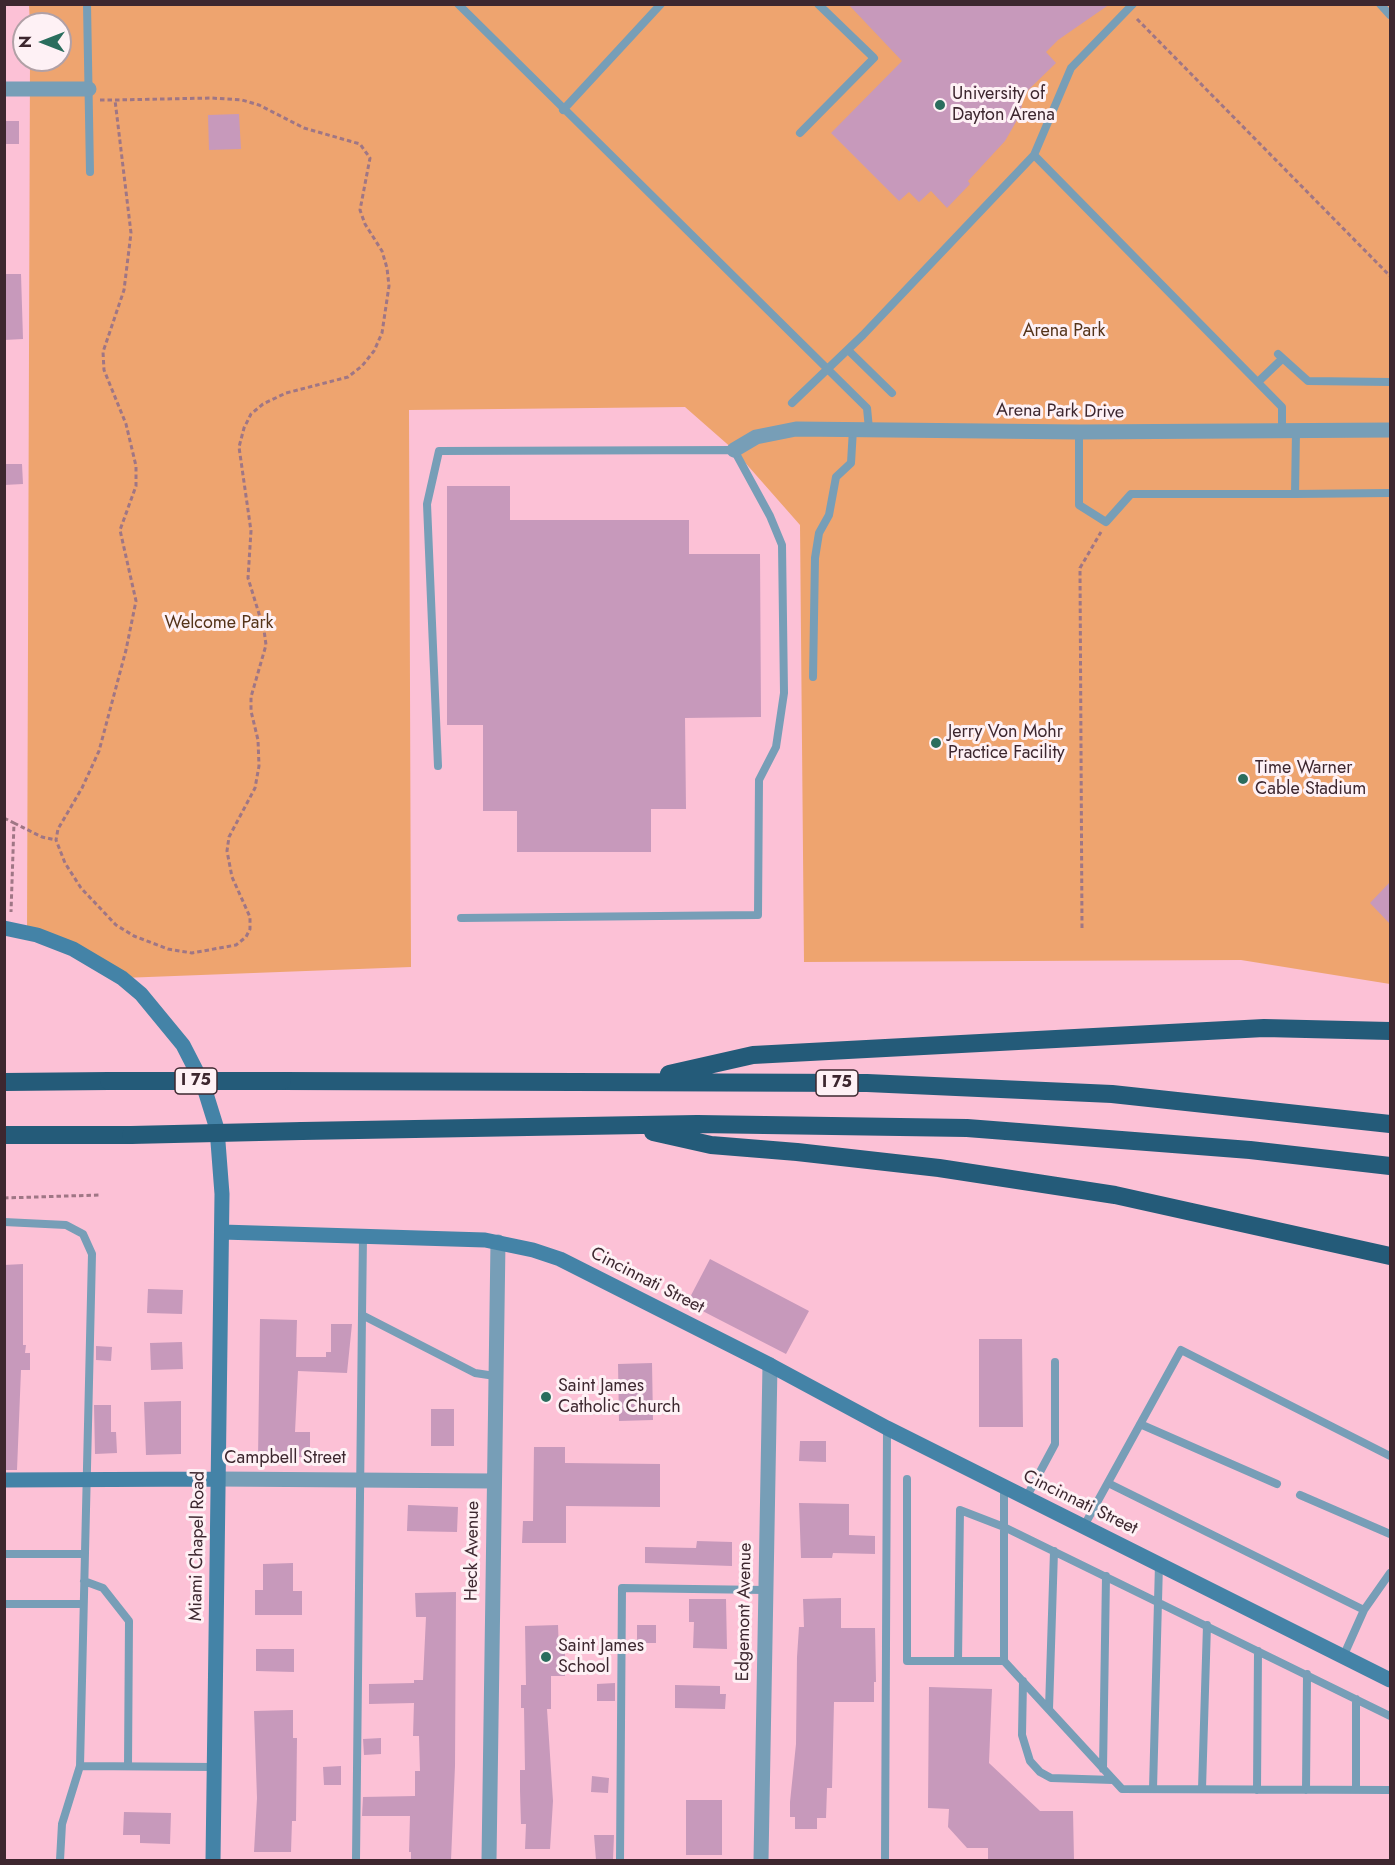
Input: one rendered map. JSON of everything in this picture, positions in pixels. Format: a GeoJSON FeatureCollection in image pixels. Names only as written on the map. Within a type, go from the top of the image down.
{"type":"FeatureCollection","features":[{"type":"Feature","properties":{"kind":"highway"},"geometry":{"type":"LineString","coordinates":[[638,1081],[753,1055],[1264,1028],[1389,1031]]}},
{"type":"Feature","properties":{"kind":"highway","name":"I 75"},"geometry":{"type":"LineString","coordinates":[[4,1082],[867,1083],[1170,1099],[1390,1124]]}},
{"type":"Feature","properties":{"kind":"highway"},"geometry":{"type":"LineString","coordinates":[[4,1135],[131,1135],[729,1124],[967,1128],[1215,1147],[1390,1166]]}},
{"type":"Feature","properties":{"kind":"highway"},"geometry":{"type":"LineString","coordinates":[[628,1127],[711,1146],[797,1152],[939,1168],[1115,1195],[1390,1256]]}},
{"type":"Feature","properties":{"kind":"street"},"geometry":{"type":"LineString","coordinates":[[4,89],[89,95]]}},
{"type":"Feature","properties":{"kind":"street","name":"Arena Park Drive"},"geometry":{"type":"LineString","coordinates":[[734,450],[756,437],[796,429],[1078,432],[1390,430]]}},
{"type":"Feature","properties":{"kind":"street"},"geometry":{"type":"LineString","coordinates":[[7,929],[37,935],[73,949],[122,978],[164,1018],[183,1045],[203,1084],[218,1129],[222,1232]]}},
{"type":"Feature","properties":{"kind":"street","name":"Cincinnati Street"},"geometry":{"type":"LineString","coordinates":[[222,1232],[498,1242],[533,1250],[580,1268],[887,1428],[1390,1680]]}},
{"type":"Feature","properties":{"kind":"street","name":"Miami Chapel Road"},"geometry":{"type":"LineString","coordinates":[[213,1860],[222,1232]]}},
{"type":"Feature","properties":{"kind":"street","name":"Heck Avenue"},"geometry":{"type":"LineString","coordinates":[[489,1860],[498,1242]]}},
{"type":"Feature","properties":{"kind":"street","name":"Edgemont Avenue"},"geometry":{"type":"LineString","coordinates":[[761,1860],[770,1365]]}},
{"type":"Feature","properties":{"kind":"street","name":"Campbell Street"},"geometry":{"type":"LineString","coordinates":[[4,1480],[493,1481]]}},
{"type":"Feature","properties":{"kind":"lane"},"geometry":{"type":"LineString","coordinates":[[87,4],[90,172]]}},
{"type":"Feature","properties":{"kind":"lane"},"geometry":{"type":"LineString","coordinates":[[458,4],[867,408],[869,429]]}},
{"type":"Feature","properties":{"kind":"lane"},"geometry":{"type":"LineString","coordinates":[[563,110],[661,4]]}},
{"type":"Feature","properties":{"kind":"lane"},"geometry":{"type":"LineString","coordinates":[[800,134],[874,58],[818,4]]}},
{"type":"Feature","properties":{"kind":"lane"},"geometry":{"type":"LineString","coordinates":[[1380,4],[1390,15]]}},
{"type":"Feature","properties":{"kind":"lane"},"geometry":{"type":"LineString","coordinates":[[792,403],[848,350],[1034,155],[1071,68],[1131,7]]}},
{"type":"Feature","properties":{"kind":"lane"},"geometry":{"type":"LineString","coordinates":[[1034,155],[1282,407],[1289,431],[1295,494]]}},
{"type":"Feature","properties":{"kind":"lane"},"geometry":{"type":"LineString","coordinates":[[848,350],[892,393]]}},
{"type":"Feature","properties":{"kind":"lane"},"geometry":{"type":"LineString","coordinates":[[1258,382],[1280,357],[1308,381],[1390,382]]}},
{"type":"Feature","properties":{"kind":"lane"},"geometry":{"type":"LineString","coordinates":[[813,677],[819,533],[829,515],[836,477],[851,463],[853,429]]}},
{"type":"Feature","properties":{"kind":"lane"},"geometry":{"type":"LineString","coordinates":[[1078,432],[1079,505],[1107,522],[1131,494],[1390,493]]}},
{"type":"Feature","properties":{"kind":"lane"},"geometry":{"type":"LineString","coordinates":[[438,765],[427,504],[439,451],[734,450],[770,516],[782,545],[784,693],[776,747],[759,780],[758,915],[461,918]]}},
{"type":"Feature","properties":{"kind":"lane"},"geometry":{"type":"LineString","coordinates":[[4,1222],[66,1225],[83,1234],[92,1254],[80,1766],[62,1824],[60,1860]]}},
{"type":"Feature","properties":{"kind":"lane"},"geometry":{"type":"LineString","coordinates":[[356,1860],[363,1236]]}},
{"type":"Feature","properties":{"kind":"lane"},"geometry":{"type":"LineString","coordinates":[[362,1315],[475,1373],[495,1376]]}},
{"type":"Feature","properties":{"kind":"lane"},"geometry":{"type":"LineString","coordinates":[[1084,1526],[1181,1350],[1390,1456]]}},
{"type":"Feature","properties":{"kind":"lane"},"geometry":{"type":"LineString","coordinates":[[1026,1498],[1055,1444],[1055,1362]]}},
{"type":"Feature","properties":{"kind":"lane"},"geometry":{"type":"LineString","coordinates":[[1140,1424],[1277,1484]]}},
{"type":"Feature","properties":{"kind":"lane"},"geometry":{"type":"LineString","coordinates":[[885,1860],[887,1428]]}},
{"type":"Feature","properties":{"kind":"lane"},"geometry":{"type":"LineString","coordinates":[[908,1479],[908,1661],[1004,1661]]}},
{"type":"Feature","properties":{"kind":"lane"},"geometry":{"type":"LineString","coordinates":[[1108,1483],[1364,1611]]}},
{"type":"Feature","properties":{"kind":"lane"},"geometry":{"type":"LineString","coordinates":[[1004,1487],[1004,1661],[1122,1789],[1390,1790]]}},
{"type":"Feature","properties":{"kind":"lane"},"geometry":{"type":"LineString","coordinates":[[1300,1495],[1390,1534]]}},
{"type":"Feature","properties":{"kind":"lane"},"geometry":{"type":"LineString","coordinates":[[958,1661],[960,1510],[1004,1527],[1390,1716]]}},
{"type":"Feature","properties":{"kind":"lane"},"geometry":{"type":"LineString","coordinates":[[1048,1709],[1054,1551]]}},
{"type":"Feature","properties":{"kind":"lane"},"geometry":{"type":"LineString","coordinates":[[4,1554],[84,1554]]}},
{"type":"Feature","properties":{"kind":"lane"},"geometry":{"type":"LineString","coordinates":[[1153,1789],[1159,1564]]}},
{"type":"Feature","properties":{"kind":"lane"},"geometry":{"type":"LineString","coordinates":[[1343,1657],[1364,1611],[1390,1573]]}},
{"type":"Feature","properties":{"kind":"lane"},"geometry":{"type":"LineString","coordinates":[[1103,1769],[1106,1576]]}},
{"type":"Feature","properties":{"kind":"lane"},"geometry":{"type":"LineString","coordinates":[[84,1581],[103,1588],[129,1621],[128,1766]]}},
{"type":"Feature","properties":{"kind":"lane"},"geometry":{"type":"LineString","coordinates":[[621,1860],[622,1588],[765,1590]]}},
{"type":"Feature","properties":{"kind":"lane"},"geometry":{"type":"LineString","coordinates":[[4,1605],[83,1604]]}},
{"type":"Feature","properties":{"kind":"lane"},"geometry":{"type":"LineString","coordinates":[[1202,1790],[1207,1626]]}},
{"type":"Feature","properties":{"kind":"lane"},"geometry":{"type":"LineString","coordinates":[[1257,1790],[1258,1651]]}},
{"type":"Feature","properties":{"kind":"lane"},"geometry":{"type":"LineString","coordinates":[[1306,1790],[1307,1674]]}},
{"type":"Feature","properties":{"kind":"lane"},"geometry":{"type":"LineString","coordinates":[[1023,1681],[1022,1735],[1030,1761],[1051,1778],[1113,1780]]}},
{"type":"Feature","properties":{"kind":"lane"},"geometry":{"type":"LineString","coordinates":[[1356,1699],[1356,1790]]}},
{"type":"Feature","properties":{"kind":"lane"},"geometry":{"type":"LineString","coordinates":[[80,1766],[214,1767]]}},
{"type":"Feature","properties":{"kind":"path"},"geometry":{"type":"LineString","coordinates":[[1131,7],[1390,276]]}},
{"type":"Feature","properties":{"kind":"path"},"geometry":{"type":"LineString","coordinates":[[89,95],[115,100],[242,100],[259,105],[304,128],[360,144],[370,158],[360,210],[382,251],[389,286],[382,333],[374,351],[362,366],[348,377],[286,393],[263,404],[250,414],[239,447],[251,531],[249,586],[264,630],[266,645],[265,656],[251,697],[251,711],[258,740],[259,766],[255,788],[229,837],[227,850],[232,877],[250,917],[246,937],[236,945],[192,953],[168,949],[134,936],[116,925],[81,888],[65,863],[56,840],[58,830],[82,788],[99,751],[119,682],[136,601],[120,530],[136,486],[136,466],[126,424],[104,370],[103,352],[124,290],[131,233],[115,100]]}},
{"type":"Feature","properties":{"kind":"path"},"geometry":{"type":"LineString","coordinates":[[1082,928],[1080,568],[1107,522]]}},
{"type":"Feature","properties":{"kind":"path"},"geometry":{"type":"LineString","coordinates":[[4,818],[42,837],[56,840]]}},
{"type":"Feature","properties":{"kind":"path"},"geometry":{"type":"LineString","coordinates":[[7,929],[14,823]]}},
{"type":"Feature","properties":{"kind":"path"},"geometry":{"type":"LineString","coordinates":[[4,1198],[99,1195]]}},
{"type":"Feature","properties":{"kind":"green space","name":"Arena Park"},"geometry":{"type":"Polygon","coordinates":[[[29,5],[1390,5],[1390,984],[1241,960],[804,962],[800,525],[734,450],[685,407],[409,410],[411,967],[122,978],[27,933],[30,72],[72,72],[72,12],[29,12],[29,5]]]}},
{"type":"Feature","properties":{"kind":"building","name":"University of Dayton Arena"},"geometry":{"type":"Polygon","coordinates":[[[848,4],[1110,4],[1058,40],[1046,52],[1056,63],[1024,94],[1020,115],[1005,141],[947,208],[931,191],[919,202],[909,192],[899,201],[831,133],[902,61],[848,4]]]}},
{"type":"Feature","properties":{"kind":"building"},"geometry":{"type":"Polygon","coordinates":[[[239,114],[241,149],[209,150],[208,115],[239,114]]]}},
{"type":"Feature","properties":{"kind":"building"},"geometry":{"type":"Polygon","coordinates":[[[4,121],[19,121],[19,144],[4,144],[4,121]]]}},
{"type":"Feature","properties":{"kind":"building"},"geometry":{"type":"Polygon","coordinates":[[[4,274],[21,274],[23,339],[4,340],[4,274]]]}},
{"type":"Feature","properties":{"kind":"building"},"geometry":{"type":"Polygon","coordinates":[[[4,464],[22,464],[23,484],[4,485],[4,464]]]}},
{"type":"Feature","properties":{"kind":"building"},"geometry":{"type":"Polygon","coordinates":[[[447,486],[510,486],[510,520],[689,520],[689,554],[760,554],[761,717],[685,718],[686,809],[651,809],[651,852],[517,852],[517,811],[483,811],[483,725],[447,725],[447,486]]]}},
{"type":"Feature","properties":{"kind":"building"},"geometry":{"type":"Polygon","coordinates":[[[1390,882],[1390,924],[1370,903],[1390,882]]]}},
{"type":"Feature","properties":{"kind":"building"},"geometry":{"type":"Polygon","coordinates":[[[710,1259],[809,1311],[786,1354],[687,1303],[710,1259]]]}},
{"type":"Feature","properties":{"kind":"building"},"geometry":{"type":"Polygon","coordinates":[[[23,1264],[23,1345],[26,1345],[25,1353],[30,1353],[30,1370],[21,1370],[17,1470],[4,1470],[4,1265],[23,1264]]]}},
{"type":"Feature","properties":{"kind":"building"},"geometry":{"type":"Polygon","coordinates":[[[148,1289],[183,1290],[182,1314],[147,1313],[148,1289]]]}},
{"type":"Feature","properties":{"kind":"building"},"geometry":{"type":"Polygon","coordinates":[[[260,1319],[297,1320],[296,1357],[326,1357],[326,1352],[331,1352],[331,1324],[352,1324],[347,1373],[298,1371],[295,1432],[310,1432],[310,1457],[258,1457],[260,1319]]]}},
{"type":"Feature","properties":{"kind":"building"},"geometry":{"type":"Polygon","coordinates":[[[979,1339],[1022,1339],[1023,1427],[979,1427],[979,1339]]]}},
{"type":"Feature","properties":{"kind":"building"},"geometry":{"type":"Polygon","coordinates":[[[182,1342],[183,1369],[151,1370],[150,1343],[182,1342]]]}},
{"type":"Feature","properties":{"kind":"building"},"geometry":{"type":"Polygon","coordinates":[[[96,1346],[112,1347],[111,1361],[96,1360],[96,1346]]]}},
{"type":"Feature","properties":{"kind":"building"},"geometry":{"type":"Polygon","coordinates":[[[652,1363],[653,1420],[619,1421],[618,1364],[652,1363]]]}},
{"type":"Feature","properties":{"kind":"building"},"geometry":{"type":"Polygon","coordinates":[[[181,1401],[181,1454],[146,1455],[144,1402],[181,1401]]]}},
{"type":"Feature","properties":{"kind":"building"},"geometry":{"type":"Polygon","coordinates":[[[94,1405],[111,1405],[111,1432],[116,1432],[117,1453],[95,1454],[94,1405]]]}},
{"type":"Feature","properties":{"kind":"building"},"geometry":{"type":"Polygon","coordinates":[[[431,1409],[454,1409],[454,1446],[431,1446],[431,1409]]]}},
{"type":"Feature","properties":{"kind":"building"},"geometry":{"type":"Polygon","coordinates":[[[800,1441],[826,1441],[826,1462],[799,1461],[800,1441]]]}},
{"type":"Feature","properties":{"kind":"building"},"geometry":{"type":"Polygon","coordinates":[[[534,1447],[565,1447],[565,1463],[660,1464],[660,1507],[566,1506],[566,1543],[522,1543],[523,1521],[533,1521],[534,1447]]]}},
{"type":"Feature","properties":{"kind":"building"},"geometry":{"type":"Polygon","coordinates":[[[799,1503],[849,1504],[849,1535],[875,1536],[875,1554],[833,1553],[832,1558],[801,1558],[799,1503]]]}},
{"type":"Feature","properties":{"kind":"building"},"geometry":{"type":"Polygon","coordinates":[[[408,1505],[458,1507],[457,1532],[407,1531],[408,1505]]]}},
{"type":"Feature","properties":{"kind":"building"},"geometry":{"type":"Polygon","coordinates":[[[697,1541],[732,1542],[732,1566],[645,1563],[645,1547],[696,1548],[697,1541]]]}},
{"type":"Feature","properties":{"kind":"building"},"geometry":{"type":"Polygon","coordinates":[[[293,1563],[293,1591],[302,1591],[302,1615],[255,1615],[255,1590],[263,1590],[263,1564],[293,1563]]]}},
{"type":"Feature","properties":{"kind":"building"},"geometry":{"type":"Polygon","coordinates":[[[456,1592],[455,1766],[451,1860],[411,1860],[411,1852],[409,1852],[410,1816],[362,1816],[363,1797],[415,1796],[415,1771],[420,1771],[419,1736],[413,1736],[414,1703],[369,1704],[369,1684],[414,1683],[414,1680],[423,1680],[426,1617],[416,1617],[415,1593],[456,1592]]]}},
{"type":"Feature","properties":{"kind":"building"},"geometry":{"type":"Polygon","coordinates":[[[841,1598],[841,1628],[875,1628],[874,1702],[834,1702],[832,1788],[827,1788],[826,1818],[817,1818],[817,1829],[795,1829],[795,1817],[790,1817],[790,1802],[796,1744],[799,1627],[804,1627],[803,1599],[841,1598]]]}},
{"type":"Feature","properties":{"kind":"building"},"geometry":{"type":"Polygon","coordinates":[[[689,1599],[726,1599],[727,1649],[693,1648],[694,1622],[689,1622],[689,1599]]]}},
{"type":"Feature","properties":{"kind":"building"},"geometry":{"type":"Polygon","coordinates":[[[558,1625],[559,1652],[565,1652],[565,1676],[551,1676],[551,1709],[547,1709],[553,1801],[550,1849],[525,1849],[526,1824],[521,1824],[520,1770],[525,1770],[524,1708],[521,1708],[521,1685],[526,1685],[525,1626],[558,1625]]]}},
{"type":"Feature","properties":{"kind":"building"},"geometry":{"type":"Polygon","coordinates":[[[637,1625],[656,1625],[656,1643],[637,1643],[637,1625]]]}},
{"type":"Feature","properties":{"kind":"building"},"geometry":{"type":"Polygon","coordinates":[[[256,1649],[294,1649],[294,1672],[256,1671],[256,1649]]]}},
{"type":"Feature","properties":{"kind":"building"},"geometry":{"type":"Polygon","coordinates":[[[615,1683],[615,1701],[597,1701],[597,1684],[615,1683]]]}},
{"type":"Feature","properties":{"kind":"building"},"geometry":{"type":"Polygon","coordinates":[[[675,1685],[720,1686],[720,1694],[726,1694],[725,1709],[675,1708],[675,1685]]]}},
{"type":"Feature","properties":{"kind":"building"},"geometry":{"type":"Polygon","coordinates":[[[929,1687],[992,1689],[989,1763],[1040,1811],[1073,1811],[1074,1860],[988,1860],[988,1848],[967,1848],[948,1827],[949,1809],[928,1808],[929,1687]]]}},
{"type":"Feature","properties":{"kind":"building"},"geometry":{"type":"Polygon","coordinates":[[[293,1710],[293,1738],[297,1738],[296,1821],[292,1821],[291,1852],[254,1852],[257,1798],[254,1711],[293,1710]]]}},
{"type":"Feature","properties":{"kind":"building"},"geometry":{"type":"Polygon","coordinates":[[[381,1738],[381,1754],[364,1755],[363,1739],[381,1738]]]}},
{"type":"Feature","properties":{"kind":"building"},"geometry":{"type":"Polygon","coordinates":[[[341,1766],[341,1785],[324,1785],[323,1767],[341,1766]]]}},
{"type":"Feature","properties":{"kind":"building"},"geometry":{"type":"Polygon","coordinates":[[[592,1776],[609,1778],[608,1793],[591,1792],[592,1776]]]}},
{"type":"Feature","properties":{"kind":"building"},"geometry":{"type":"Polygon","coordinates":[[[686,1800],[722,1800],[722,1855],[686,1855],[686,1800]]]}},
{"type":"Feature","properties":{"kind":"building"},"geometry":{"type":"Polygon","coordinates":[[[124,1812],[171,1813],[170,1844],[140,1843],[140,1835],[123,1835],[124,1812]]]}},
{"type":"Feature","properties":{"kind":"building"},"geometry":{"type":"Polygon","coordinates":[[[594,1835],[614,1835],[613,1860],[596,1860],[594,1835]]]}},
{"type":"Feature","properties":{"kind":"place","name":"University of Dayton Arena"},"geometry":{"type":"Point","coordinates":[940,105]}},
{"type":"Feature","properties":{"kind":"place","name":"Jerry Von Mohr Practice Facility"},"geometry":{"type":"Point","coordinates":[936,743]}},
{"type":"Feature","properties":{"kind":"place","name":"Time Warner Cable Stadium"},"geometry":{"type":"Point","coordinates":[1243,779]}},
{"type":"Feature","properties":{"kind":"place","name":"Saint James Catholic Church"},"geometry":{"type":"Point","coordinates":[546,1397]}},
{"type":"Feature","properties":{"kind":"place","name":"Saint James School"},"geometry":{"type":"Point","coordinates":[546,1657]}},
{"type":"Feature","properties":{"kind":"park label","name":"Welcome Park"},"geometry":{"type":"Point","coordinates":[219,624]}}]}
